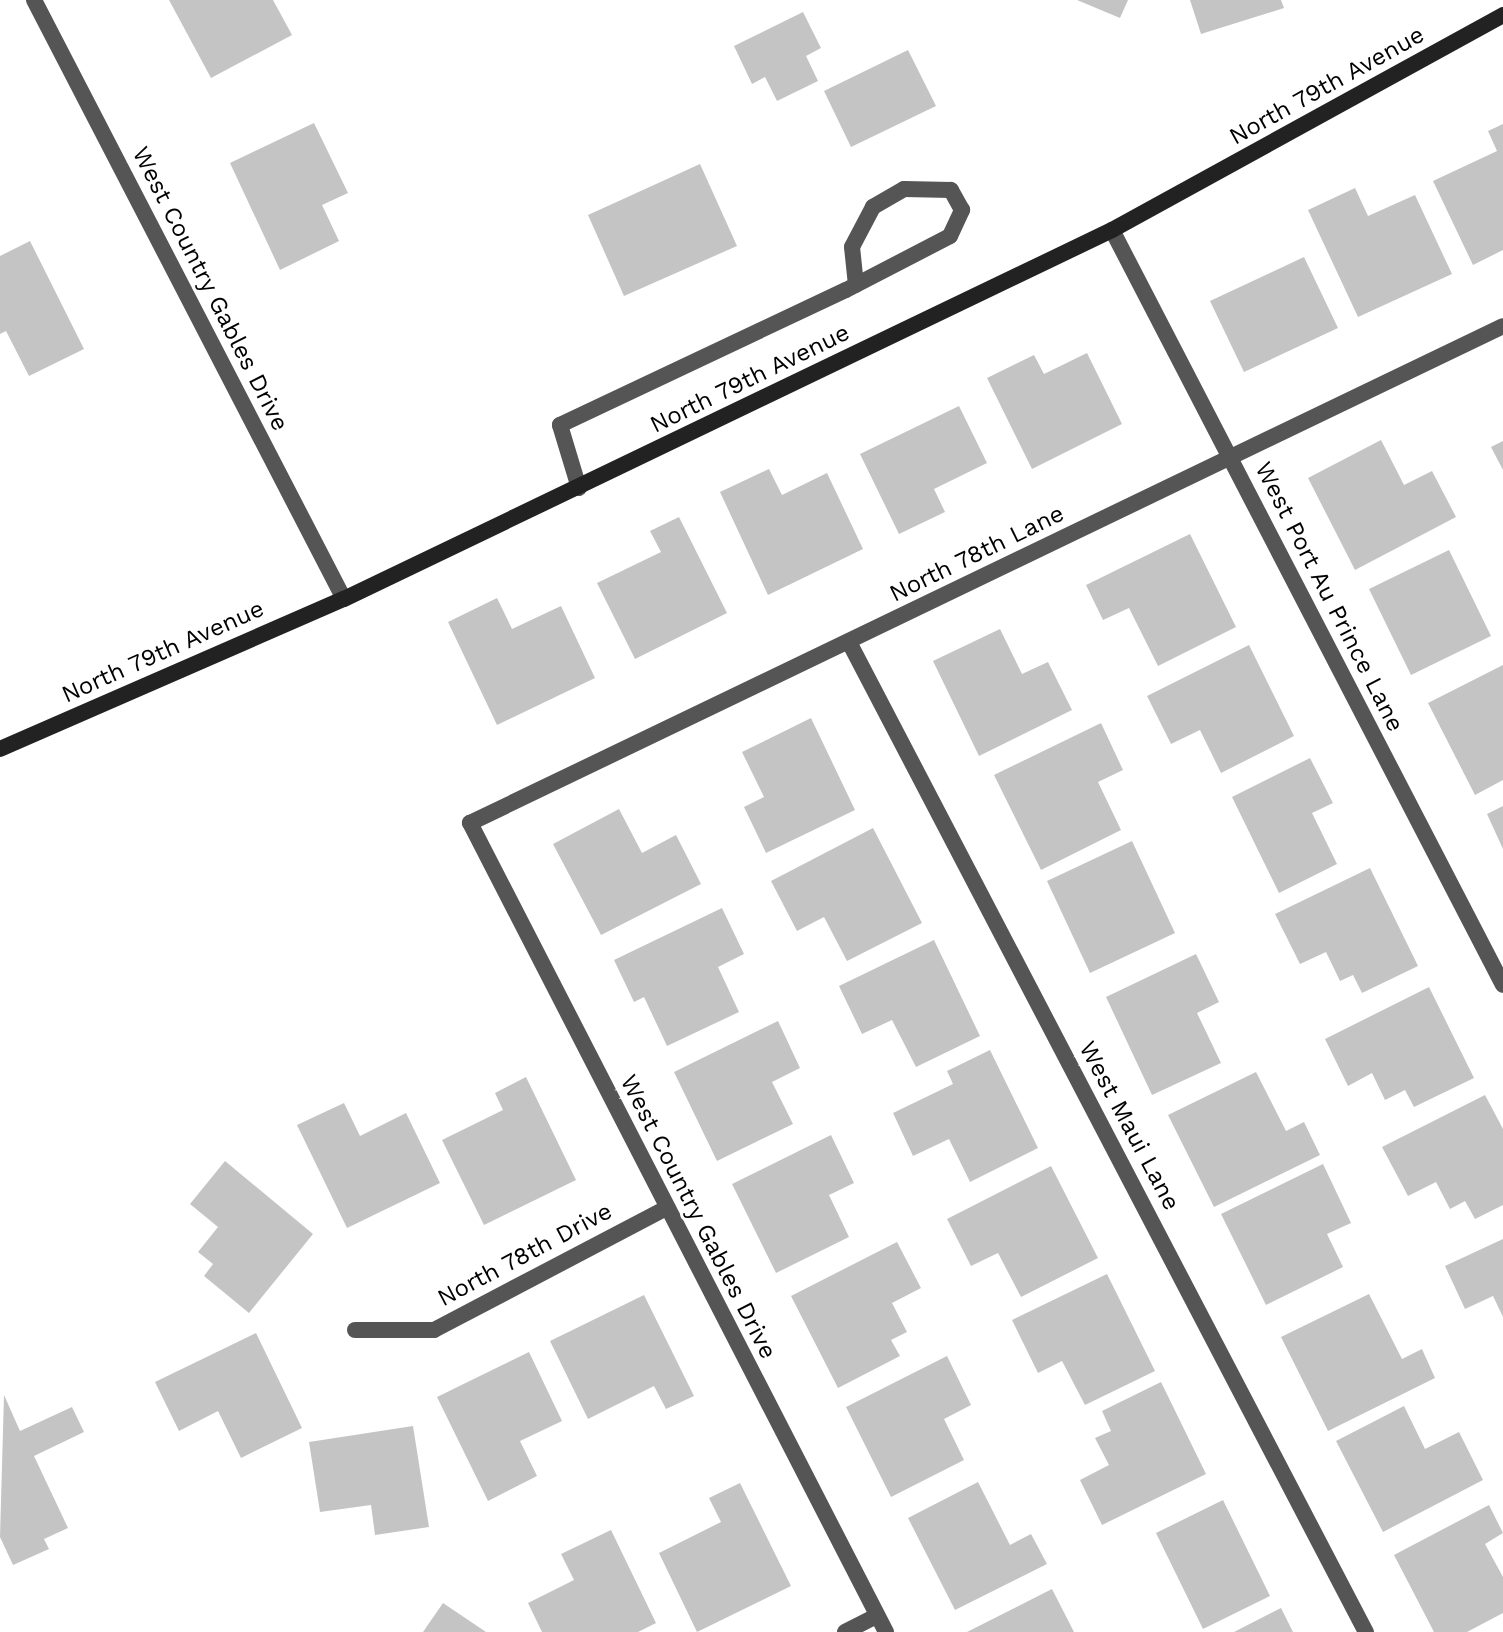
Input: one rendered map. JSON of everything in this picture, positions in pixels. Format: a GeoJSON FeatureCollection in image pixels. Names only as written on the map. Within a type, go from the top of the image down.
{"type":"FeatureCollection","features":[{"type":"Feature","properties":{"kind":"street","name":"West Country Gables Drive"},"geometry":{"type":"LineString","coordinates":[[34,0],[344,599]]}},
{"type":"Feature","properties":{"kind":"street","name":"North 79th Avenue"},"geometry":{"type":"LineString","coordinates":[[0,749],[344,599],[1112,230],[1503,15]]}},
{"type":"Feature","properties":{"kind":"street"},"geometry":{"type":"LineString","coordinates":[[579,488],[560,425],[856,285],[950,236],[962,210],[951,190],[904,189],[873,207],[852,247],[856,285]]}},
{"type":"Feature","properties":{"kind":"street","name":"West Port Au Prince Lane"},"geometry":{"type":"LineString","coordinates":[[1112,230],[1503,985]]}},
{"type":"Feature","properties":{"kind":"street","name":"North 78th Lane"},"geometry":{"type":"LineString","coordinates":[[470,823],[1503,326]]}},
{"type":"Feature","properties":{"kind":"street","name":"West Maui Lane"},"geometry":{"type":"LineString","coordinates":[[849,642],[1366,1632]]}},
{"type":"Feature","properties":{"kind":"street","name":"West Country Gables Drive"},"geometry":{"type":"LineString","coordinates":[[470,823],[886,1632]]}},
{"type":"Feature","properties":{"kind":"street","name":"North 78th Drive"},"geometry":{"type":"LineString","coordinates":[[355,1330],[434,1330],[666,1208]]}},
{"type":"Feature","properties":{"kind":"street"},"geometry":{"type":"LineString","coordinates":[[845,1632],[877,1616]]}},
{"type":"Feature","properties":{"kind":"building"},"geometry":{"type":"Polygon","coordinates":[[[169,0],[273,0],[292,35],[211,78],[169,0]]]}},
{"type":"Feature","properties":{"kind":"building"},"geometry":{"type":"Polygon","coordinates":[[[1077,0],[1128,0],[1120,18],[1077,0]]]}},
{"type":"Feature","properties":{"kind":"building"},"geometry":{"type":"Polygon","coordinates":[[[1190,0],[1281,0],[1284,8],[1201,34],[1190,0]]]}},
{"type":"Feature","properties":{"kind":"building"},"geometry":{"type":"Polygon","coordinates":[[[803,12],[821,48],[806,56],[818,81],[777,101],[765,77],[752,84],[734,46],[803,12]]]}},
{"type":"Feature","properties":{"kind":"building"},"geometry":{"type":"Polygon","coordinates":[[[908,50],[936,106],[851,147],[824,91],[908,50]]]}},
{"type":"Feature","properties":{"kind":"building"},"geometry":{"type":"Polygon","coordinates":[[[314,123],[348,193],[322,205],[339,241],[280,270],[230,163],[314,123]]]}},
{"type":"Feature","properties":{"kind":"building"},"geometry":{"type":"Polygon","coordinates":[[[1503,124],[1503,250],[1473,265],[1433,181],[1497,151],[1488,131],[1503,124]]]}},
{"type":"Feature","properties":{"kind":"building"},"geometry":{"type":"Polygon","coordinates":[[[700,164],[737,246],[624,296],[588,215],[700,164]]]}},
{"type":"Feature","properties":{"kind":"building"},"geometry":{"type":"Polygon","coordinates":[[[1355,188],[1368,216],[1415,195],[1452,274],[1358,317],[1308,210],[1355,188]]]}},
{"type":"Feature","properties":{"kind":"building"},"geometry":{"type":"Polygon","coordinates":[[[30,241],[84,349],[29,376],[6,331],[0,334],[0,256],[30,241]]]}},
{"type":"Feature","properties":{"kind":"building"},"geometry":{"type":"Polygon","coordinates":[[[1304,257],[1338,328],[1244,372],[1210,301],[1304,257]]]}},
{"type":"Feature","properties":{"kind":"building"},"geometry":{"type":"Polygon","coordinates":[[[1087,353],[1122,424],[1032,469],[987,378],[1034,355],[1044,374],[1087,353]]]}},
{"type":"Feature","properties":{"kind":"building"},"geometry":{"type":"Polygon","coordinates":[[[959,406],[987,463],[934,489],[945,512],[899,534],[860,454],[959,406]]]}},
{"type":"Feature","properties":{"kind":"building"},"geometry":{"type":"Polygon","coordinates":[[[1381,440],[1404,485],[1432,471],[1456,517],[1355,570],[1308,478],[1381,440]]]}},
{"type":"Feature","properties":{"kind":"building"},"geometry":{"type":"Polygon","coordinates":[[[1503,441],[1503,470],[1491,447],[1503,441]]]}},
{"type":"Feature","properties":{"kind":"building"},"geometry":{"type":"Polygon","coordinates":[[[769,469],[782,495],[827,473],[863,549],[768,595],[720,492],[769,469]]]}},
{"type":"Feature","properties":{"kind":"building"},"geometry":{"type":"Polygon","coordinates":[[[679,517],[727,613],[635,659],[597,583],[661,552],[650,531],[679,517]]]}},
{"type":"Feature","properties":{"kind":"building"},"geometry":{"type":"Polygon","coordinates":[[[1190,534],[1236,627],[1158,666],[1129,608],[1103,620],[1086,585],[1190,534]]]}},
{"type":"Feature","properties":{"kind":"building"},"geometry":{"type":"Polygon","coordinates":[[[1449,550],[1491,636],[1411,675],[1369,589],[1449,550]]]}},
{"type":"Feature","properties":{"kind":"building"},"geometry":{"type":"Polygon","coordinates":[[[497,598],[512,629],[561,606],[595,678],[497,725],[448,622],[497,598]]]}},
{"type":"Feature","properties":{"kind":"building"},"geometry":{"type":"Polygon","coordinates":[[[1000,629],[1022,674],[1048,662],[1072,710],[979,756],[933,661],[1000,629]]]}},
{"type":"Feature","properties":{"kind":"building"},"geometry":{"type":"Polygon","coordinates":[[[1249,645],[1294,736],[1221,773],[1200,730],[1171,744],[1147,696],[1249,645]]]}},
{"type":"Feature","properties":{"kind":"building"},"geometry":{"type":"Polygon","coordinates":[[[1503,665],[1503,780],[1475,795],[1428,703],[1503,665]]]}},
{"type":"Feature","properties":{"kind":"building"},"geometry":{"type":"Polygon","coordinates":[[[811,718],[855,810],[766,853],[744,807],[764,797],[742,752],[811,718]]]}},
{"type":"Feature","properties":{"kind":"building"},"geometry":{"type":"Polygon","coordinates":[[[1101,723],[1123,770],[1098,782],[1121,830],[1041,870],[994,775],[1101,723]]]}},
{"type":"Feature","properties":{"kind":"building"},"geometry":{"type":"Polygon","coordinates":[[[1310,758],[1333,803],[1312,813],[1337,864],[1279,893],[1232,797],[1310,758]]]}},
{"type":"Feature","properties":{"kind":"building"},"geometry":{"type":"Polygon","coordinates":[[[1503,806],[1503,849],[1487,814],[1503,806]]]}},
{"type":"Feature","properties":{"kind":"building"},"geometry":{"type":"Polygon","coordinates":[[[619,809],[642,853],[676,835],[701,884],[601,935],[553,844],[619,809]]]}},
{"type":"Feature","properties":{"kind":"building"},"geometry":{"type":"Polygon","coordinates":[[[873,828],[922,923],[847,961],[824,917],[797,931],[771,881],[873,828]]]}},
{"type":"Feature","properties":{"kind":"building"},"geometry":{"type":"Polygon","coordinates":[[[1132,841],[1175,933],[1090,973],[1047,881],[1132,841]]]}},
{"type":"Feature","properties":{"kind":"building"},"geometry":{"type":"Polygon","coordinates":[[[1370,868],[1418,966],[1362,993],[1353,975],[1340,981],[1326,952],[1300,964],[1275,914],[1370,868]]]}},
{"type":"Feature","properties":{"kind":"building"},"geometry":{"type":"Polygon","coordinates":[[[722,908],[744,954],[718,967],[739,1012],[667,1046],[644,997],[634,1002],[614,960],[722,908]]]}},
{"type":"Feature","properties":{"kind":"building"},"geometry":{"type":"Polygon","coordinates":[[[934,940],[980,1036],[916,1067],[892,1020],[862,1034],[839,986],[934,940]]]}},
{"type":"Feature","properties":{"kind":"building"},"geometry":{"type":"Polygon","coordinates":[[[1196,954],[1219,1002],[1197,1013],[1221,1063],[1152,1095],[1106,997],[1196,954]]]}},
{"type":"Feature","properties":{"kind":"building"},"geometry":{"type":"Polygon","coordinates":[[[1429,987],[1474,1078],[1414,1107],[1405,1090],[1385,1100],[1372,1073],[1348,1086],[1325,1039],[1429,987]]]}},
{"type":"Feature","properties":{"kind":"building"},"geometry":{"type":"Polygon","coordinates":[[[778,1021],[800,1068],[772,1082],[793,1124],[717,1161],[674,1072],[778,1021]]]}},
{"type":"Feature","properties":{"kind":"building"},"geometry":{"type":"Polygon","coordinates":[[[990,1050],[1038,1148],[970,1182],[949,1139],[913,1156],[893,1113],[953,1084],[947,1071],[990,1050]]]}},
{"type":"Feature","properties":{"kind":"building"},"geometry":{"type":"Polygon","coordinates":[[[1256,1072],[1286,1131],[1304,1122],[1320,1155],[1214,1207],[1168,1115],[1256,1072]]]}},
{"type":"Feature","properties":{"kind":"building"},"geometry":{"type":"Polygon","coordinates":[[[526,1077],[576,1180],[484,1225],[442,1140],[503,1110],[495,1093],[526,1077]]]}},
{"type":"Feature","properties":{"kind":"building"},"geometry":{"type":"Polygon","coordinates":[[[1485,1095],[1503,1129],[1503,1205],[1475,1219],[1465,1201],[1450,1209],[1436,1182],[1408,1196],[1382,1147],[1485,1095]]]}},
{"type":"Feature","properties":{"kind":"building"},"geometry":{"type":"Polygon","coordinates":[[[344,1103],[360,1136],[406,1113],[440,1183],[347,1228],[297,1125],[344,1103]]]}},
{"type":"Feature","properties":{"kind":"building"},"geometry":{"type":"Polygon","coordinates":[[[831,1135],[854,1183],[829,1195],[849,1237],[776,1273],[732,1184],[831,1135]]]}},
{"type":"Feature","properties":{"kind":"building"},"geometry":{"type":"Polygon","coordinates":[[[225,1161],[313,1234],[249,1313],[204,1276],[213,1264],[198,1252],[218,1227],[190,1204],[225,1161]]]}},
{"type":"Feature","properties":{"kind":"building"},"geometry":{"type":"Polygon","coordinates":[[[1323,1164],[1351,1223],[1327,1234],[1343,1267],[1266,1305],[1221,1214],[1323,1164]]]}},
{"type":"Feature","properties":{"kind":"building"},"geometry":{"type":"Polygon","coordinates":[[[1051,1166],[1098,1258],[1021,1297],[998,1253],[971,1266],[947,1219],[1051,1166]]]}},
{"type":"Feature","properties":{"kind":"building"},"geometry":{"type":"Polygon","coordinates":[[[1503,1239],[1503,1317],[1493,1296],[1465,1309],[1445,1266],[1503,1239]]]}},
{"type":"Feature","properties":{"kind":"building"},"geometry":{"type":"Polygon","coordinates":[[[897,1242],[921,1288],[892,1303],[907,1332],[891,1340],[900,1356],[838,1388],[791,1296],[897,1242]]]}},
{"type":"Feature","properties":{"kind":"building"},"geometry":{"type":"Polygon","coordinates":[[[1107,1274],[1155,1371],[1085,1405],[1062,1361],[1038,1373],[1012,1320],[1107,1274]]]}},
{"type":"Feature","properties":{"kind":"building"},"geometry":{"type":"Polygon","coordinates":[[[1369,1294],[1402,1359],[1422,1349],[1435,1378],[1328,1431],[1281,1337],[1369,1294]]]}},
{"type":"Feature","properties":{"kind":"building"},"geometry":{"type":"Polygon","coordinates":[[[644,1295],[694,1396],[666,1409],[654,1386],[588,1419],[550,1341],[644,1295]]]}},
{"type":"Feature","properties":{"kind":"building"},"geometry":{"type":"Polygon","coordinates":[[[256,1333],[302,1428],[241,1458],[218,1411],[179,1431],[155,1382],[256,1333]]]}},
{"type":"Feature","properties":{"kind":"building"},"geometry":{"type":"Polygon","coordinates":[[[529,1352],[562,1421],[520,1441],[537,1476],[488,1501],[437,1397],[529,1352]]]}},
{"type":"Feature","properties":{"kind":"building"},"geometry":{"type":"Polygon","coordinates":[[[947,1356],[971,1405],[944,1419],[964,1460],[891,1497],[846,1407],[947,1356]]]}},
{"type":"Feature","properties":{"kind":"building"},"geometry":{"type":"Polygon","coordinates":[[[1161,1382],[1206,1474],[1102,1525],[1080,1480],[1109,1465],[1095,1438],[1111,1431],[1102,1411],[1161,1382]]]}},
{"type":"Feature","properties":{"kind":"building"},"geometry":{"type":"Polygon","coordinates":[[[4,1395],[20,1431],[72,1407],[84,1432],[34,1456],[68,1528],[44,1539],[49,1549],[13,1565],[0,1537],[4,1395]]]}},
{"type":"Feature","properties":{"kind":"building"},"geometry":{"type":"Polygon","coordinates":[[[1404,1406],[1425,1449],[1459,1432],[1483,1480],[1383,1532],[1336,1441],[1404,1406]]]}},
{"type":"Feature","properties":{"kind":"building"},"geometry":{"type":"Polygon","coordinates":[[[413,1426],[429,1527],[375,1535],[371,1505],[320,1512],[309,1442],[413,1426]]]}},
{"type":"Feature","properties":{"kind":"building"},"geometry":{"type":"Polygon","coordinates":[[[978,1482],[1010,1545],[1031,1534],[1047,1564],[955,1610],[908,1518],[978,1482]]]}},
{"type":"Feature","properties":{"kind":"building"},"geometry":{"type":"Polygon","coordinates":[[[740,1483],[791,1586],[697,1632],[659,1553],[721,1522],[709,1498],[740,1483]]]}},
{"type":"Feature","properties":{"kind":"building"},"geometry":{"type":"Polygon","coordinates":[[[1223,1500],[1270,1596],[1203,1629],[1156,1533],[1223,1500]]]}},
{"type":"Feature","properties":{"kind":"building"},"geometry":{"type":"Polygon","coordinates":[[[1489,1505],[1503,1533],[1485,1544],[1503,1577],[1503,1613],[1467,1632],[1434,1632],[1394,1555],[1489,1505]]]}},
{"type":"Feature","properties":{"kind":"building"},"geometry":{"type":"Polygon","coordinates":[[[611,1530],[656,1623],[638,1632],[542,1632],[528,1603],[574,1580],[561,1554],[611,1530]]]}},
{"type":"Feature","properties":{"kind":"building"},"geometry":{"type":"Polygon","coordinates":[[[1052,1589],[1074,1632],[967,1632],[1052,1589]]]}},
{"type":"Feature","properties":{"kind":"building"},"geometry":{"type":"Polygon","coordinates":[[[443,1603],[486,1632],[423,1632],[443,1603]]]}},
{"type":"Feature","properties":{"kind":"building"},"geometry":{"type":"Polygon","coordinates":[[[1281,1608],[1293,1632],[1234,1632],[1281,1608]]]}}]}
